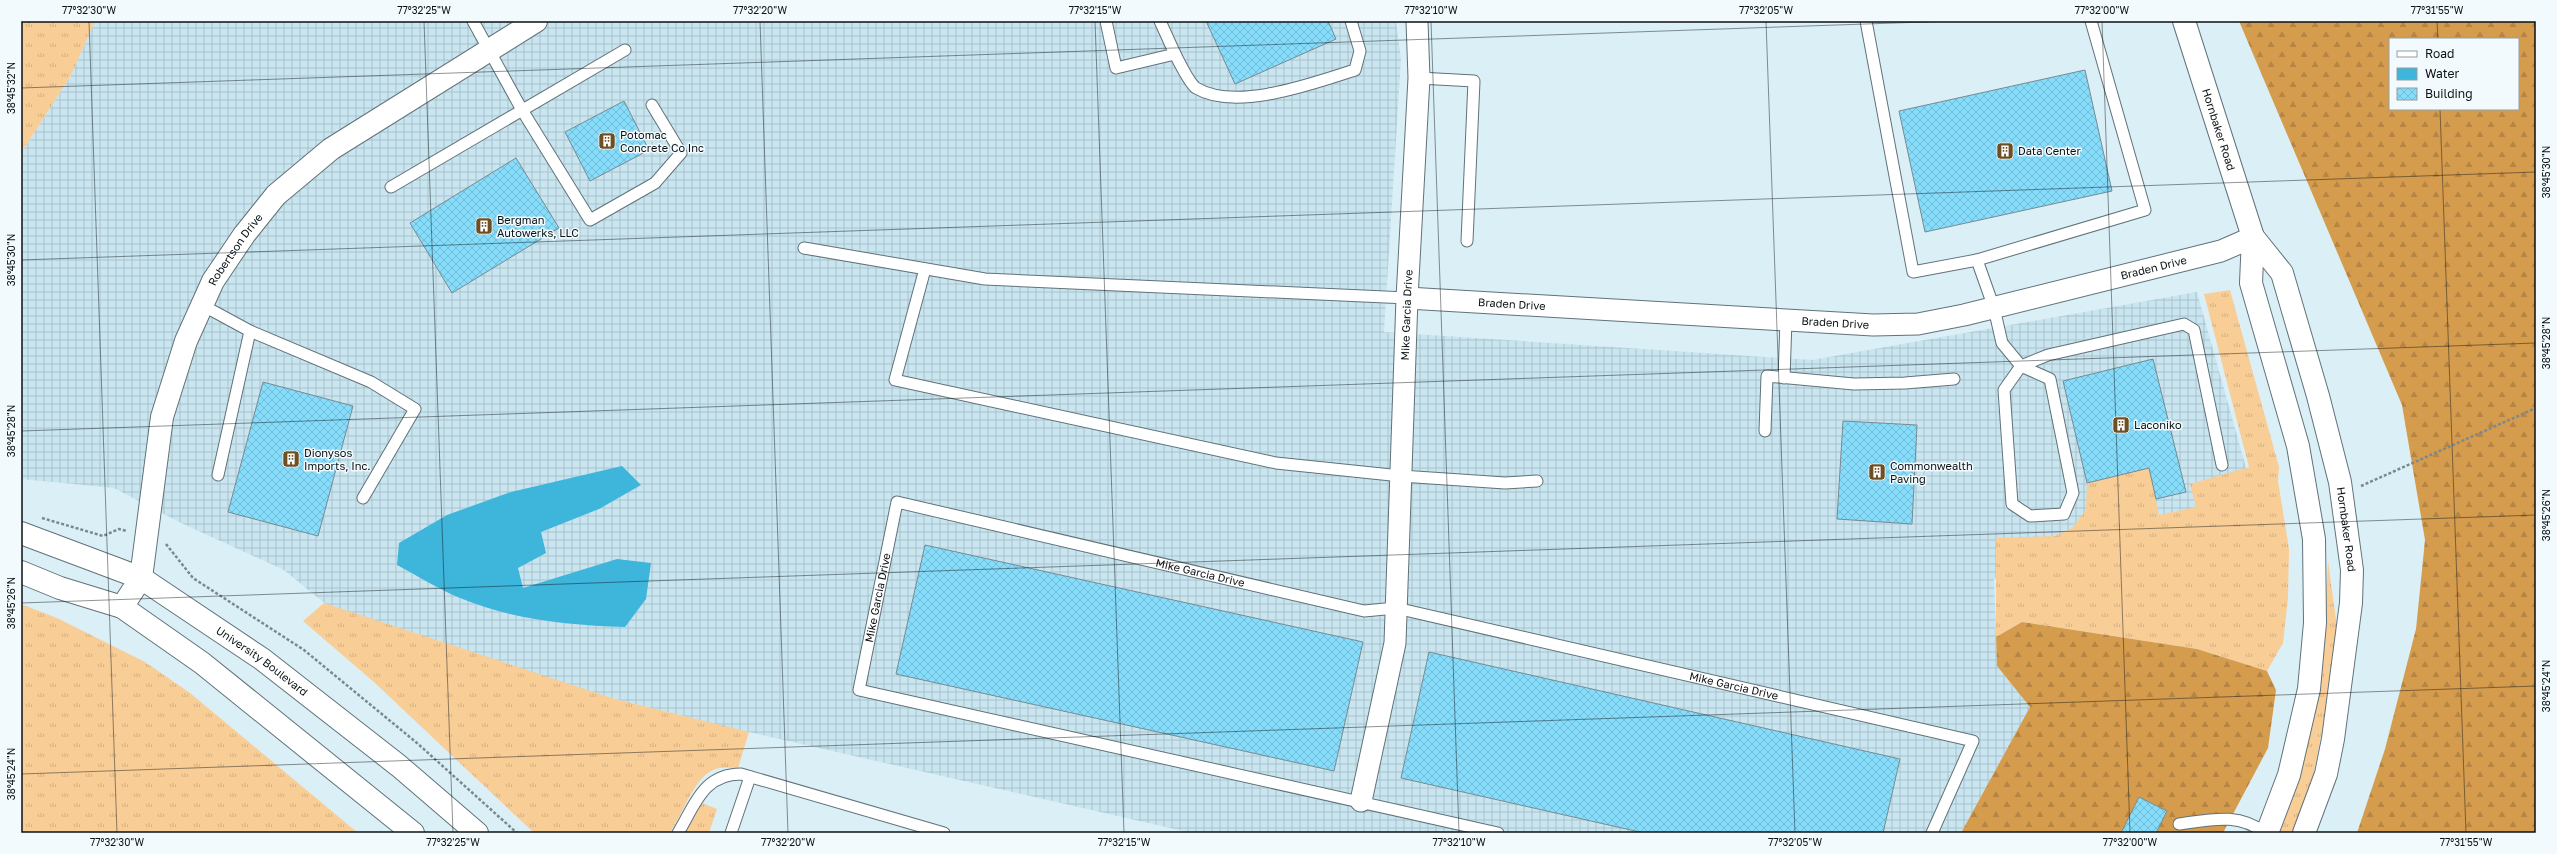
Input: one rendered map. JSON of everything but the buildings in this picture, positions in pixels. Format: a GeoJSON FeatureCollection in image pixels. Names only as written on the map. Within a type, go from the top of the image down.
{"type":"FeatureCollection","features":[{"type":"Feature","properties":{"kind":"main road","name":"Robertson Drive"},"geometry":{"type":"LineString","coordinates":[[122,607],[141,578],[162,417],[186,342],[213,281],[244,235],[276,195],[331,149],[536,21]]}},
{"type":"Feature","properties":{"kind":"main road","name":"Hornbaker Road"},"geometry":{"type":"LineString","coordinates":[[2184,21],[2253,237],[2251,283],[2298,446],[2314,539],[2316,585],[2313,656],[2302,725],[2289,776],[2266,833]]}},
{"type":"Feature","properties":{"kind":"main road","name":"Hornbaker Road"},"geometry":{"type":"LineString","coordinates":[[2253,237],[2282,273],[2318,396],[2342,495],[2352,570],[2351,603],[2333,739],[2326,774],[2304,833]]}},
{"type":"Feature","properties":{"kind":"main road","name":"University Boulevard"},"geometry":{"type":"LineString","coordinates":[[21,533],[141,578],[262,659],[400,766],[477,833]]}},
{"type":"Feature","properties":{"kind":"main road"},"geometry":{"type":"LineString","coordinates":[[21,572],[60,588],[122,607],[202,663],[413,833]]}},
{"type":"Feature","properties":{"kind":"street","name":"Mike Garcia Drive"},"geometry":{"type":"LineString","coordinates":[[1361,801],[1395,643],[1407,298],[1419,78],[1417,21]]}},
{"type":"Feature","properties":{"kind":"street","name":"Braden Drive"},"geometry":{"type":"LineString","coordinates":[[1407,298],[1786,320],[1873,324],[1918,324],[1994,308],[2221,251],[2253,237]]}},
{"type":"Feature","properties":{"kind":"lane"},"geometry":{"type":"LineString","coordinates":[[473,21],[522,110],[590,220],[655,184],[681,153],[652,105]]}},
{"type":"Feature","properties":{"kind":"lane"},"geometry":{"type":"LineString","coordinates":[[1106,21],[1116,68],[1175,54]]}},
{"type":"Feature","properties":{"kind":"lane"},"geometry":{"type":"LineString","coordinates":[[1160,21],[1175,54],[1195,87],[1222,96],[1274,94],[1355,70],[1360,51],[1352,21]]}},
{"type":"Feature","properties":{"kind":"lane"},"geometry":{"type":"LineString","coordinates":[[1866,21],[1913,272],[1977,260],[2145,210],[2091,21]]}},
{"type":"Feature","properties":{"kind":"lane"},"geometry":{"type":"LineString","coordinates":[[391,187],[625,50]]}},
{"type":"Feature","properties":{"kind":"lane"},"geometry":{"type":"LineString","coordinates":[[1419,78],[1474,81],[1467,241]]}},
{"type":"Feature","properties":{"kind":"lane"},"geometry":{"type":"LineString","coordinates":[[804,248],[985,279],[1407,298]]}},
{"type":"Feature","properties":{"kind":"lane"},"geometry":{"type":"LineString","coordinates":[[1977,260],[1994,308],[2002,343],[2021,366],[2050,379],[2073,493],[2064,514],[2030,516],[2012,504],[2004,390],[2021,366],[2048,355],[2184,324],[2194,330],[2222,465]]}},
{"type":"Feature","properties":{"kind":"lane"},"geometry":{"type":"LineString","coordinates":[[925,269],[895,380],[1276,463],[1401,476],[1505,483],[1537,481]]}},
{"type":"Feature","properties":{"kind":"lane"},"geometry":{"type":"LineString","coordinates":[[202,305],[250,332],[371,382],[416,409],[363,498]]}},
{"type":"Feature","properties":{"kind":"lane"},"geometry":{"type":"LineString","coordinates":[[1784,378],[1786,320]]}},
{"type":"Feature","properties":{"kind":"lane"},"geometry":{"type":"LineString","coordinates":[[218,475],[250,332]]}},
{"type":"Feature","properties":{"kind":"lane"},"geometry":{"type":"LineString","coordinates":[[1765,431],[1767,376],[1854,384],[1905,383],[1954,379]]}},
{"type":"Feature","properties":{"kind":"lane","name":"Mike Garcia Drive"},"geometry":{"type":"LineString","coordinates":[[1498,833],[1361,801],[859,690],[897,502],[1364,611],[1396,608],[1973,740],[1932,833]]}},
{"type":"Feature","properties":{"kind":"lane"},"geometry":{"type":"LineString","coordinates":[[678,833],[706,787],[712,781],[726,774],[750,777],[944,833]]}},
{"type":"Feature","properties":{"kind":"lane"},"geometry":{"type":"LineString","coordinates":[[731,833],[750,777]]}},
{"type":"Feature","properties":{"kind":"lane"},"geometry":{"type":"LineString","coordinates":[[2178,824],[2223,818],[2253,823],[2266,833]]}},
{"type":"Feature","properties":{"kind":"path"},"geometry":{"type":"LineString","coordinates":[[2342,495],[2536,408]]}},
{"type":"Feature","properties":{"kind":"path"},"geometry":{"type":"LineString","coordinates":[[36,516],[103,536],[119,529]]}},
{"type":"Feature","properties":{"kind":"path"},"geometry":{"type":"LineString","coordinates":[[169,545],[193,578],[304,650],[417,743],[517,833]]}},
{"type":"Feature","properties":{"kind":"shaded area"},"geometry":{"type":"Polygon","coordinates":[[[95,21],[1396,21],[1401,59],[1384,332],[1812,360],[2197,292],[2260,518],[1994,579],[1997,666],[2030,707],[1961,833],[1192,833],[714,724],[615,699],[334,611],[284,570],[181,523],[114,488],[21,479],[21,153],[70,77],[95,21]]]}},
{"type":"Feature","properties":{"kind":"green space"},"geometry":{"type":"Polygon","coordinates":[[[21,21],[95,21],[70,77],[21,153],[21,21]]]}},
{"type":"Feature","properties":{"kind":"green space"},"geometry":{"type":"Polygon","coordinates":[[[2239,21],[2536,21],[2536,833],[2357,833],[2385,749],[2416,629],[2425,540],[2402,405],[2239,21]]]}},
{"type":"Feature","properties":{"kind":"green space"},"geometry":{"type":"Polygon","coordinates":[[[2230,290],[2279,467],[2278,481],[2289,549],[2288,598],[2283,643],[2267,671],[2197,649],[2022,622],[1996,637],[1996,538],[2055,536],[2072,528],[2086,510],[2087,483],[2149,468],[2159,515],[2196,507],[2190,484],[2249,467],[2204,294],[2230,290]]]}},
{"type":"Feature","properties":{"kind":"green space"},"geometry":{"type":"Polygon","coordinates":[[[2328,561],[2339,642],[2313,777],[2292,833],[2278,833],[2318,690],[2324,642],[2328,561]]]}},
{"type":"Feature","properties":{"kind":"green space"},"geometry":{"type":"Polygon","coordinates":[[[324,603],[615,699],[749,732],[738,768],[718,768],[705,776],[693,790],[670,833],[534,833],[375,683],[303,621],[324,603]]]}},
{"type":"Feature","properties":{"kind":"green space"},"geometry":{"type":"Polygon","coordinates":[[[21,604],[57,618],[145,662],[190,693],[358,833],[21,833],[21,604]]]}},
{"type":"Feature","properties":{"kind":"green space"},"geometry":{"type":"Polygon","coordinates":[[[2022,622],[2197,649],[2267,671],[2276,690],[2268,748],[2223,833],[1961,833],[2030,707],[1997,666],[1996,637],[2022,622]]]}},
{"type":"Feature","properties":{"kind":"green space"},"geometry":{"type":"Polygon","coordinates":[[[702,803],[717,809],[709,833],[685,833],[702,803]]]}},
{"type":"Feature","properties":{"kind":"water"},"geometry":{"type":"Polygon","coordinates":[[[622,466],[641,485],[599,509],[541,532],[546,553],[518,568],[523,588],[617,559],[651,563],[646,599],[625,627],[562,623],[501,612],[460,598],[436,587],[397,565],[399,543],[447,515],[511,492],[622,466]]]}},
{"type":"Feature","properties":{"kind":"place","name":"Potomac Concrete Co Inc"},"geometry":{"type":"Point","coordinates":[607,141]}},
{"type":"Feature","properties":{"kind":"place","name":"Data Center"},"geometry":{"type":"Point","coordinates":[2005,151]}},
{"type":"Feature","properties":{"kind":"place","name":"Bergman Autowerks, LLC"},"geometry":{"type":"Point","coordinates":[484,226]}},
{"type":"Feature","properties":{"kind":"place","name":"Laconiko"},"geometry":{"type":"Point","coordinates":[2121,425]}},
{"type":"Feature","properties":{"kind":"place","name":"Dionysos Imports, Inc."},"geometry":{"type":"Point","coordinates":[291,459]}},
{"type":"Feature","properties":{"kind":"place","name":"Commonwealth Paving"},"geometry":{"type":"Point","coordinates":[1877,472]}}]}
